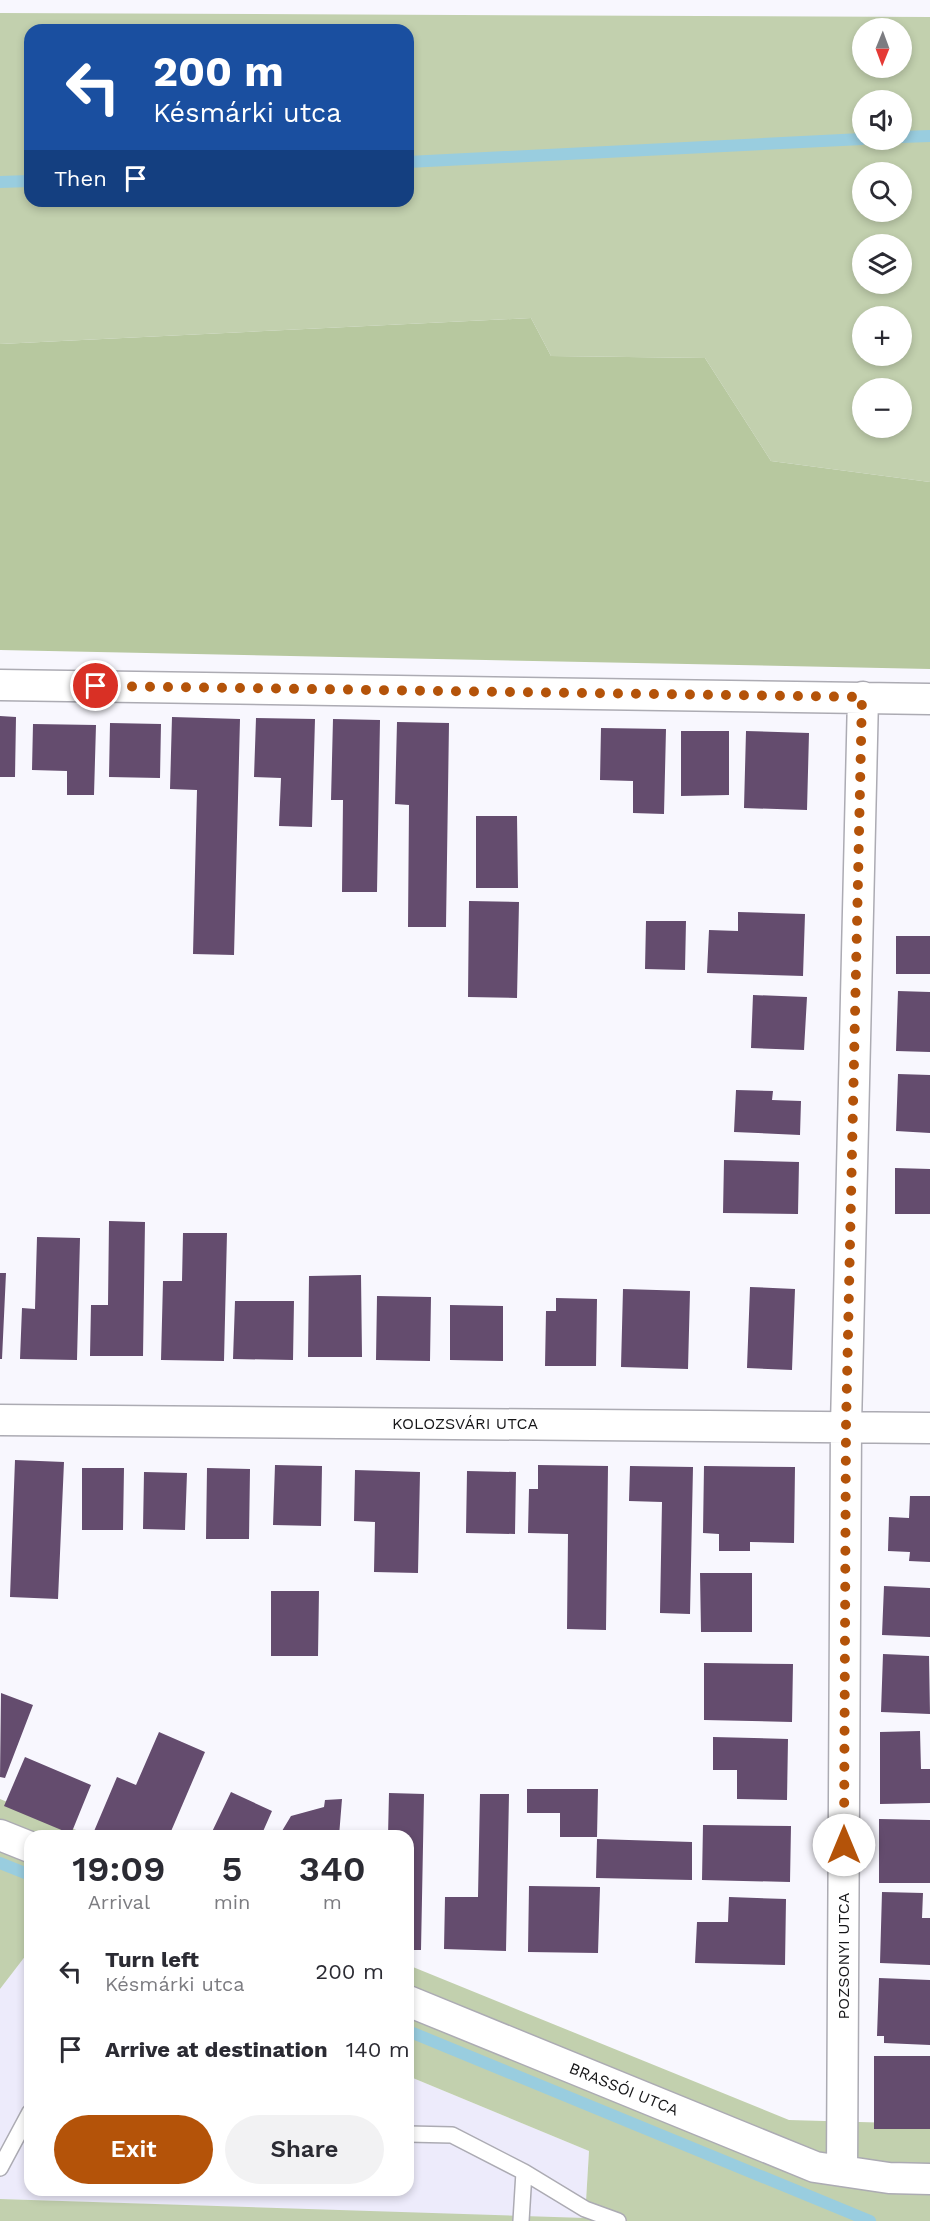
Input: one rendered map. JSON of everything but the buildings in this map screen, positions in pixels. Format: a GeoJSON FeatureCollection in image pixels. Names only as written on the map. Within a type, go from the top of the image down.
{"type":"FeatureCollection","features":[{"type":"Feature","properties":{"kind":"street"},"geometry":{"type":"LineString","coordinates":[[0,685],[930,699]]}},
{"type":"Feature","properties":{"kind":"street","name":"POZSONYI UTCA"},"geometry":{"type":"LineString","coordinates":[[843,2171],[846,1426],[862,697]]}},
{"type":"Feature","properties":{"kind":"street","name":"KOLOZSVÁRI UTCA"},"geometry":{"type":"LineString","coordinates":[[0,1420],[930,1428]]}},
{"type":"Feature","properties":{"kind":"street"},"geometry":{"type":"LineString","coordinates":[[0,1835],[24,1845]]}},
{"type":"Feature","properties":{"kind":"street","name":"BRASSÓI UTCA"},"geometry":{"type":"LineString","coordinates":[[414,2003],[815,2167],[889,2178],[930,2179]]}},
{"type":"Feature","properties":{"kind":"lane"},"geometry":{"type":"LineString","coordinates":[[414,2134],[453,2135],[524,2172],[585,2209],[618,2221]]}},
{"type":"Feature","properties":{"kind":"lane"},"geometry":{"type":"LineString","coordinates":[[0,2144],[22,2136]]}},
{"type":"Feature","properties":{"kind":"lane"},"geometry":{"type":"LineString","coordinates":[[0,2169],[22,2136]]}},
{"type":"Feature","properties":{"kind":"lane"},"geometry":{"type":"LineString","coordinates":[[521,2221],[524,2172]]}},
{"type":"Feature","properties":{"kind":"shaded area"},"geometry":{"type":"Polygon","coordinates":[[[24,1958],[24,2196],[414,2196],[414,2078],[589,2151],[585,2219],[0,2199],[0,1989],[24,1958]]]}},
{"type":"Feature","properties":{"kind":"green space"},"geometry":{"type":"Polygon","coordinates":[[[0,13],[930,17],[930,482],[771,461],[705,358],[551,356],[531,318],[0,344],[0,13]]]}},
{"type":"Feature","properties":{"kind":"green space"},"geometry":{"type":"Polygon","coordinates":[[[531,318],[551,356],[705,358],[771,461],[930,482],[930,669],[0,650],[0,344],[531,318]]]}},
{"type":"Feature","properties":{"kind":"green space"},"geometry":{"type":"Polygon","coordinates":[[[0,1799],[76,1830],[24,1830],[24,1958],[0,1989],[0,1799]]]}},
{"type":"Feature","properties":{"kind":"green space"},"geometry":{"type":"Polygon","coordinates":[[[414,1967],[789,2120],[930,2124],[930,2221],[0,2221],[0,2199],[585,2218],[589,2151],[414,2078],[414,1967]]]}},
{"type":"Feature","properties":{"kind":"waterway"},"geometry":{"type":"LineString","coordinates":[[912,137],[930,136]]}},
{"type":"Feature","properties":{"kind":"waterway"},"geometry":{"type":"LineString","coordinates":[[414,162],[852,140]]}},
{"type":"Feature","properties":{"kind":"waterway"},"geometry":{"type":"LineString","coordinates":[[0,182],[24,181]]}},
{"type":"Feature","properties":{"kind":"waterway"},"geometry":{"type":"LineString","coordinates":[[0,1863],[24,1873]]}},
{"type":"Feature","properties":{"kind":"waterway"},"geometry":{"type":"LineString","coordinates":[[414,2033],[870,2221]]}},
{"type":"Feature","properties":{"kind":"route"},"geometry":{"type":"LineString","coordinates":[[96,686],[862,697],[846,1426],[844,1845]]}}]}
